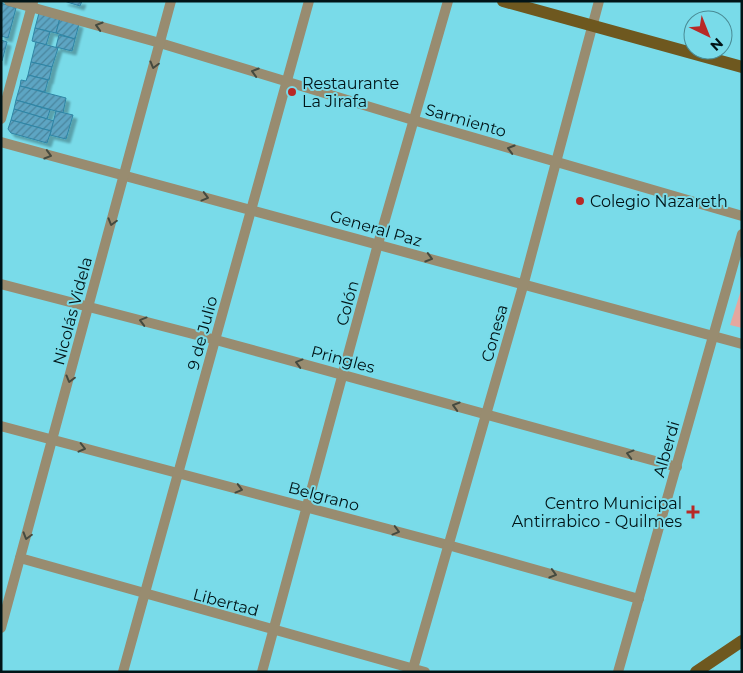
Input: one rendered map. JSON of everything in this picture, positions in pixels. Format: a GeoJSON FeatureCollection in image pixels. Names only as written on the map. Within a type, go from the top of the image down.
{"type":"FeatureCollection","features":[{"type":"Feature","properties":{"kind":"main road"},"geometry":{"type":"LineString","coordinates":[[503,1],[742,67]]}},
{"type":"Feature","properties":{"kind":"main road"},"geometry":{"type":"LineString","coordinates":[[696,672],[742,640]]}},
{"type":"Feature","properties":{"kind":"street","name":"Sarmiento"},"geometry":{"type":"LineString","coordinates":[[9,1],[32,4],[557,163],[742,216]]}},
{"type":"Feature","properties":{"kind":"street","name":"Nicolás Videla"},"geometry":{"type":"LineString","coordinates":[[1,628],[171,1]]}},
{"type":"Feature","properties":{"kind":"street","name":"9 de Julio"},"geometry":{"type":"LineString","coordinates":[[123,672],[309,1]]}},
{"type":"Feature","properties":{"kind":"street","name":"Colón"},"geometry":{"type":"LineString","coordinates":[[262,672],[378,244],[448,1]]}},
{"type":"Feature","properties":{"kind":"street","name":"Conesa"},"geometry":{"type":"LineString","coordinates":[[412,670],[523,286],[599,1]]}},
{"type":"Feature","properties":{"kind":"street"},"geometry":{"type":"LineString","coordinates":[[1,119],[32,4]]}},
{"type":"Feature","properties":{"kind":"street","name":"General Paz"},"geometry":{"type":"LineString","coordinates":[[1,142],[378,244],[523,286],[742,344]]}},
{"type":"Feature","properties":{"kind":"street","name":"Alberdi"},"geometry":{"type":"LineString","coordinates":[[618,672],[742,234]]}},
{"type":"Feature","properties":{"kind":"street","name":"Pringles"},"geometry":{"type":"LineString","coordinates":[[1,284],[216,340],[677,467]]}},
{"type":"Feature","properties":{"kind":"street","name":"Belgrano"},"geometry":{"type":"LineString","coordinates":[[1,426],[448,545],[639,599]]}},
{"type":"Feature","properties":{"kind":"street","name":"Libertad"},"geometry":{"type":"LineString","coordinates":[[20,558],[145,595],[412,670],[425,672]]}},
{"type":"Feature","properties":{"kind":"shaded area"},"geometry":{"type":"Polygon","coordinates":[[[742,287],[742,328],[730,325],[742,287]]]}},
{"type":"Feature","properties":{"kind":"building"},"geometry":{"type":"Polygon","coordinates":[[[64,1],[82,1],[80,6],[64,1]]]}},
{"type":"Feature","properties":{"kind":"building"},"geometry":{"type":"Polygon","coordinates":[[[1,3],[16,8],[8,38],[1,36],[1,3]]]}},
{"type":"Feature","properties":{"kind":"building"},"geometry":{"type":"Polygon","coordinates":[[[39,13],[60,18],[56,33],[35,28],[39,13]]]}},
{"type":"Feature","properties":{"kind":"building"},"geometry":{"type":"Polygon","coordinates":[[[60,18],[79,24],[75,39],[56,33],[60,18]]]}},
{"type":"Feature","properties":{"kind":"building"},"geometry":{"type":"Polygon","coordinates":[[[35,28],[50,32],[46,45],[32,41],[35,28]]]}},
{"type":"Feature","properties":{"kind":"building"},"geometry":{"type":"Polygon","coordinates":[[[59,35],[75,39],[72,51],[56,47],[59,35]]]}},
{"type":"Feature","properties":{"kind":"building"},"geometry":{"type":"Polygon","coordinates":[[[1,40],[7,42],[2,61],[1,61],[1,40]]]}},
{"type":"Feature","properties":{"kind":"building"},"geometry":{"type":"Polygon","coordinates":[[[36,42],[58,48],[52,67],[31,62],[36,42]]]}},
{"type":"Feature","properties":{"kind":"building"},"geometry":{"type":"Polygon","coordinates":[[[31,62],[52,67],[49,80],[28,75],[31,62]]]}},
{"type":"Feature","properties":{"kind":"building"},"geometry":{"type":"Polygon","coordinates":[[[28,75],[48,80],[45,92],[20,86],[21,80],[26,81],[28,75]]]}},
{"type":"Feature","properties":{"kind":"building"},"geometry":{"type":"Polygon","coordinates":[[[20,86],[66,98],[63,113],[16,100],[20,86]]]}},
{"type":"Feature","properties":{"kind":"building"},"geometry":{"type":"Polygon","coordinates":[[[16,100],[50,110],[47,119],[14,109],[16,100]]]}},
{"type":"Feature","properties":{"kind":"building"},"geometry":{"type":"Polygon","coordinates":[[[14,109],[54,121],[51,131],[11,120],[14,109]]]}},
{"type":"Feature","properties":{"kind":"building"},"geometry":{"type":"Polygon","coordinates":[[[56,111],[73,115],[66,139],[50,135],[56,111]]]}},
{"type":"Feature","properties":{"kind":"building"},"geometry":{"type":"Polygon","coordinates":[[[11,120],[51,131],[47,143],[11,133],[8,129],[11,120]]]}},
{"type":"Feature","properties":{"kind":"place","name":"Restaurante La Jirafa"},"geometry":{"type":"Point","coordinates":[292,92]}},
{"type":"Feature","properties":{"kind":"place","name":"Colegio Nazareth"},"geometry":{"type":"Point","coordinates":[580,201]}},
{"type":"Feature","properties":{"kind":"place","name":"Centro Municipal Antirrabico - Quilmes"},"geometry":{"type":"Point","coordinates":[693,512]}}]}
